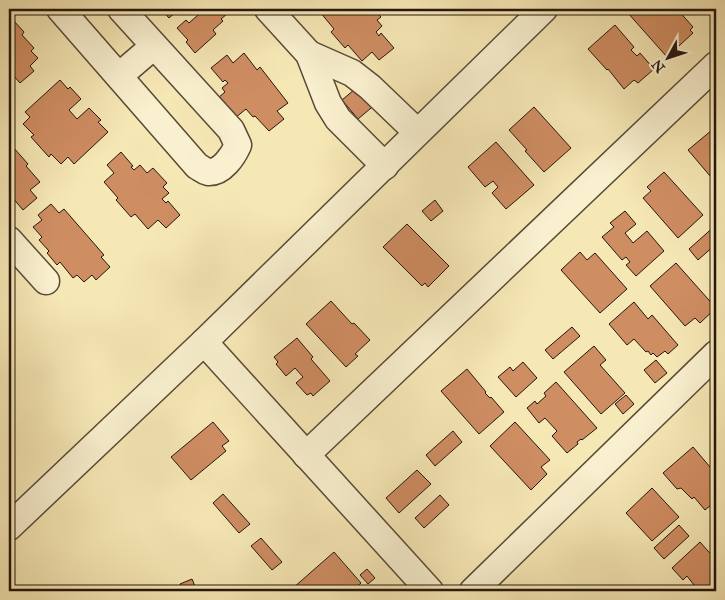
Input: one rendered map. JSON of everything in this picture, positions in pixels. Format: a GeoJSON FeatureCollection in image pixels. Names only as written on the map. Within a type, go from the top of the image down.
{"type":"FeatureCollection","features":[{"type":"Feature","properties":{"kind":"street"},"geometry":{"type":"LineString","coordinates":[[60,9],[197,166],[207,172],[216,171],[233,157],[238,146],[231,130],[121,9]]}},
{"type":"Feature","properties":{"kind":"street"},"geometry":{"type":"LineString","coordinates":[[268,9],[309,54],[328,103],[338,119],[385,166]]}},
{"type":"Feature","properties":{"kind":"street"},"geometry":{"type":"LineString","coordinates":[[9,527],[204,342],[544,9]]}},
{"type":"Feature","properties":{"kind":"street"},"geometry":{"type":"LineString","coordinates":[[119,76],[154,46]]}},
{"type":"Feature","properties":{"kind":"street"},"geometry":{"type":"LineString","coordinates":[[309,54],[352,73],[370,87],[417,132]]}},
{"type":"Feature","properties":{"kind":"street"},"geometry":{"type":"LineString","coordinates":[[306,455],[716,65]]}},
{"type":"Feature","properties":{"kind":"street"},"geometry":{"type":"LineString","coordinates":[[9,240],[46,281]]}},
{"type":"Feature","properties":{"kind":"street"},"geometry":{"type":"LineString","coordinates":[[204,342],[430,591]]}},
{"type":"Feature","properties":{"kind":"street"},"geometry":{"type":"LineString","coordinates":[[473,591],[716,354]]}},
{"type":"Feature","properties":{"kind":"building"},"geometry":{"type":"Polygon","coordinates":[[[161,9],[177,9],[178,10],[169,18],[161,9]]]}},
{"type":"Feature","properties":{"kind":"building"},"geometry":{"type":"Polygon","coordinates":[[[193,9],[233,9],[221,19],[223,21],[213,30],[216,34],[195,53],[186,42],[188,40],[177,28],[186,20],[189,23],[198,15],[193,9]]]}},
{"type":"Feature","properties":{"kind":"building"},"geometry":{"type":"Polygon","coordinates":[[[324,9],[374,9],[381,17],[377,20],[382,26],[376,32],[379,36],[381,33],[394,48],[379,60],[372,52],[362,61],[348,45],[345,48],[331,32],[334,29],[320,12],[324,9]]]}},
{"type":"Feature","properties":{"kind":"building"},"geometry":{"type":"Polygon","coordinates":[[[630,9],[677,9],[693,27],[690,30],[693,33],[667,57],[627,12],[630,9]]]}},
{"type":"Feature","properties":{"kind":"building"},"geometry":{"type":"Polygon","coordinates":[[[9,20],[12,23],[14,21],[24,32],[22,35],[34,48],[31,51],[38,58],[30,66],[34,71],[20,83],[12,74],[9,77],[9,20]]]}},
{"type":"Feature","properties":{"kind":"building"},"geometry":{"type":"Polygon","coordinates":[[[615,25],[634,47],[631,50],[637,56],[640,53],[654,69],[638,83],[634,80],[624,89],[588,49],[615,25]]]}},
{"type":"Feature","properties":{"kind":"building"},"geometry":{"type":"Polygon","coordinates":[[[244,53],[257,70],[260,67],[288,103],[277,111],[284,119],[269,131],[246,109],[235,118],[218,98],[225,92],[222,88],[228,83],[225,80],[223,82],[211,68],[227,55],[233,63],[244,53]]]}},
{"type":"Feature","properties":{"kind":"building"},"geometry":{"type":"Polygon","coordinates":[[[60,80],[68,89],[70,87],[81,99],[69,110],[77,119],[89,108],[101,120],[98,122],[108,132],[74,164],[68,157],[61,164],[51,154],[49,157],[31,137],[34,135],[23,124],[30,117],[25,112],[60,80]]]}},
{"type":"Feature","properties":{"kind":"building"},"geometry":{"type":"Polygon","coordinates":[[[361,84],[377,103],[358,119],[342,100],[361,84]]]}},
{"type":"Feature","properties":{"kind":"building"},"geometry":{"type":"Polygon","coordinates":[[[534,107],[571,148],[544,172],[509,130],[534,107]]]}},
{"type":"Feature","properties":{"kind":"building"},"geometry":{"type":"Polygon","coordinates":[[[712,130],[716,135],[716,183],[688,150],[712,130]]]}},
{"type":"Feature","properties":{"kind":"building"},"geometry":{"type":"Polygon","coordinates":[[[496,142],[534,185],[506,209],[492,193],[498,187],[493,181],[485,187],[468,167],[496,142]]]}},
{"type":"Feature","properties":{"kind":"building"},"geometry":{"type":"Polygon","coordinates":[[[9,147],[11,149],[13,147],[40,182],[30,190],[37,198],[23,210],[11,196],[9,198],[9,147]]]}},
{"type":"Feature","properties":{"kind":"building"},"geometry":{"type":"Polygon","coordinates":[[[121,152],[133,166],[131,167],[134,170],[140,165],[147,173],[153,168],[167,183],[163,187],[169,193],[162,199],[166,203],[168,201],[180,215],[166,228],[158,220],[148,229],[135,214],[131,217],[104,182],[114,173],[107,165],[121,152]]]}},
{"type":"Feature","properties":{"kind":"building"},"geometry":{"type":"Polygon","coordinates":[[[664,172],[703,215],[678,238],[643,198],[651,191],[647,187],[664,172]]]}},
{"type":"Feature","properties":{"kind":"building"},"geometry":{"type":"Polygon","coordinates":[[[435,200],[443,211],[431,221],[422,211],[435,200]]]}},
{"type":"Feature","properties":{"kind":"building"},"geometry":{"type":"Polygon","coordinates":[[[51,204],[59,213],[64,209],[104,255],[101,257],[110,267],[96,280],[92,275],[84,282],[77,275],[73,278],[60,262],[57,265],[47,253],[49,251],[39,240],[42,237],[33,227],[42,220],[38,215],[51,204]]]}},
{"type":"Feature","properties":{"kind":"building"},"geometry":{"type":"Polygon","coordinates":[[[625,211],[636,224],[625,233],[633,243],[647,231],[664,251],[636,276],[626,265],[630,262],[626,257],[622,260],[602,237],[614,227],[610,223],[625,211]]]}},
{"type":"Feature","properties":{"kind":"building"},"geometry":{"type":"Polygon","coordinates":[[[407,224],[449,266],[428,287],[425,283],[422,286],[383,247],[407,224]]]}},
{"type":"Feature","properties":{"kind":"building"},"geometry":{"type":"Polygon","coordinates":[[[716,225],[716,244],[698,260],[689,249],[716,225]]]}},
{"type":"Feature","properties":{"kind":"building"},"geometry":{"type":"Polygon","coordinates":[[[580,252],[587,260],[595,253],[627,289],[600,313],[561,270],[580,252]]]}},
{"type":"Feature","properties":{"kind":"building"},"geometry":{"type":"Polygon","coordinates":[[[676,263],[716,308],[700,323],[695,318],[685,326],[650,286],[676,263]]]}},
{"type":"Feature","properties":{"kind":"building"},"geometry":{"type":"Polygon","coordinates":[[[331,301],[370,340],[355,354],[358,356],[346,367],[306,324],[331,301]]]}},
{"type":"Feature","properties":{"kind":"building"},"geometry":{"type":"Polygon","coordinates":[[[634,302],[648,319],[652,315],[678,345],[668,354],[665,351],[657,357],[653,353],[651,355],[634,339],[627,345],[609,324],[634,302]]]}},
{"type":"Feature","properties":{"kind":"building"},"geometry":{"type":"Polygon","coordinates":[[[572,327],[580,336],[553,359],[545,350],[572,327]]]}},
{"type":"Feature","properties":{"kind":"building"},"geometry":{"type":"Polygon","coordinates":[[[297,338],[313,357],[311,359],[330,381],[313,396],[311,393],[307,395],[296,383],[303,377],[295,368],[286,376],[276,364],[278,362],[274,357],[297,338]]]}},
{"type":"Feature","properties":{"kind":"building"},"geometry":{"type":"Polygon","coordinates":[[[594,346],[606,360],[600,365],[625,393],[601,414],[564,372],[594,346]]]}},
{"type":"Feature","properties":{"kind":"building"},"geometry":{"type":"Polygon","coordinates":[[[656,360],[667,373],[655,383],[644,370],[656,360]]]}},
{"type":"Feature","properties":{"kind":"building"},"geometry":{"type":"Polygon","coordinates":[[[523,362],[537,378],[516,397],[498,377],[510,367],[513,371],[523,362]]]}},
{"type":"Feature","properties":{"kind":"building"},"geometry":{"type":"Polygon","coordinates":[[[467,369],[485,393],[504,412],[479,434],[441,391],[467,369]]]}},
{"type":"Feature","properties":{"kind":"building"},"geometry":{"type":"Polygon","coordinates":[[[556,382],[597,428],[577,442],[578,444],[567,453],[552,436],[557,431],[545,418],[539,423],[527,408],[535,401],[537,404],[546,396],[544,393],[556,382]]]}},
{"type":"Feature","properties":{"kind":"building"},"geometry":{"type":"Polygon","coordinates":[[[626,395],[634,404],[623,414],[615,404],[626,395]]]}},
{"type":"Feature","properties":{"kind":"building"},"geometry":{"type":"Polygon","coordinates":[[[213,422],[229,441],[222,446],[226,451],[191,480],[171,457],[213,422]]]}},
{"type":"Feature","properties":{"kind":"building"},"geometry":{"type":"Polygon","coordinates":[[[515,422],[550,460],[541,467],[547,474],[531,490],[490,446],[515,422]]]}},
{"type":"Feature","properties":{"kind":"building"},"geometry":{"type":"Polygon","coordinates":[[[453,431],[462,442],[435,466],[426,455],[453,431]]]}},
{"type":"Feature","properties":{"kind":"building"},"geometry":{"type":"Polygon","coordinates":[[[693,447],[716,474],[716,501],[705,510],[694,497],[692,499],[681,488],[677,489],[663,473],[693,447]]]}},
{"type":"Feature","properties":{"kind":"building"},"geometry":{"type":"Polygon","coordinates":[[[417,470],[431,484],[399,513],[386,498],[417,470]]]}},
{"type":"Feature","properties":{"kind":"building"},"geometry":{"type":"Polygon","coordinates":[[[652,488],[679,517],[652,541],[626,513],[652,488]]]}},
{"type":"Feature","properties":{"kind":"building"},"geometry":{"type":"Polygon","coordinates":[[[223,494],[250,524],[239,533],[213,503],[223,494]]]}},
{"type":"Feature","properties":{"kind":"building"},"geometry":{"type":"Polygon","coordinates":[[[440,495],[449,505],[424,528],[415,518],[440,495]]]}},
{"type":"Feature","properties":{"kind":"building"},"geometry":{"type":"Polygon","coordinates":[[[679,525],[689,536],[664,559],[654,548],[679,525]]]}},
{"type":"Feature","properties":{"kind":"building"},"geometry":{"type":"Polygon","coordinates":[[[261,538],[282,562],[272,570],[251,546],[261,538]]]}},
{"type":"Feature","properties":{"kind":"building"},"geometry":{"type":"Polygon","coordinates":[[[700,542],[716,560],[716,591],[694,591],[691,588],[694,585],[687,576],[683,580],[672,568],[700,542]]]}},
{"type":"Feature","properties":{"kind":"building"},"geometry":{"type":"Polygon","coordinates":[[[334,552],[361,583],[352,591],[296,591],[293,588],[334,552]]]}},
{"type":"Feature","properties":{"kind":"building"},"geometry":{"type":"Polygon","coordinates":[[[367,569],[375,578],[368,584],[360,575],[367,569]]]}},
{"type":"Feature","properties":{"kind":"building"},"geometry":{"type":"Polygon","coordinates":[[[192,579],[197,591],[182,591],[180,584],[192,579]]]}},
{"type":"Feature","properties":{"kind":"building"},"geometry":{"type":"Polygon","coordinates":[[[178,586],[180,591],[164,591],[178,586]]]}}]}
